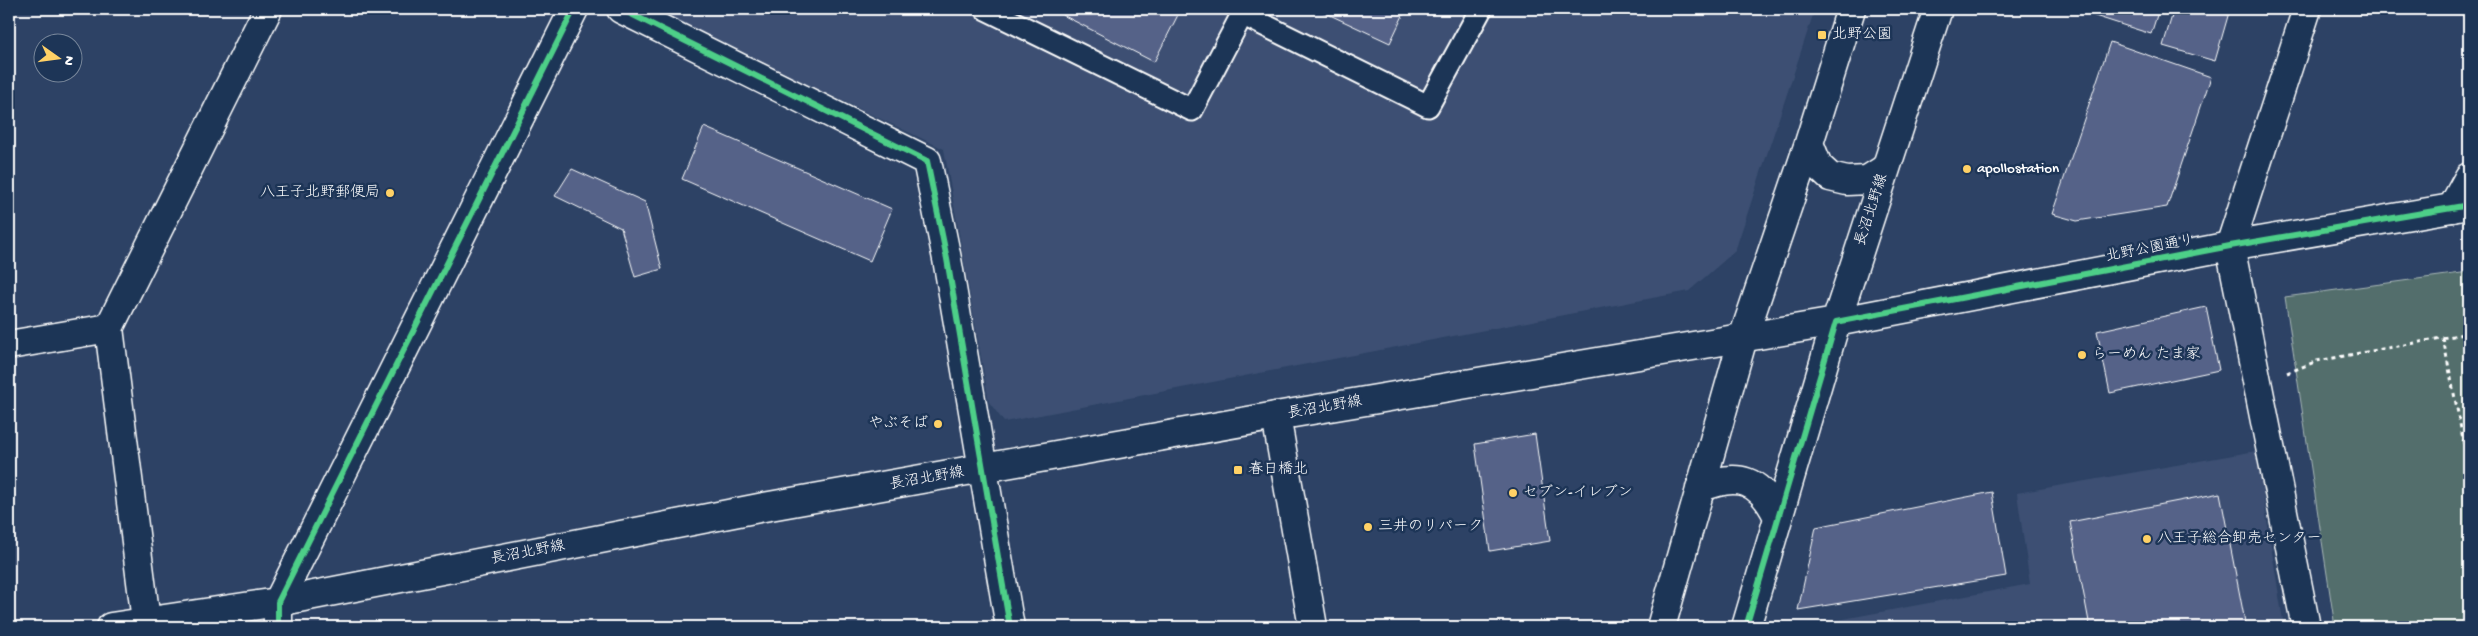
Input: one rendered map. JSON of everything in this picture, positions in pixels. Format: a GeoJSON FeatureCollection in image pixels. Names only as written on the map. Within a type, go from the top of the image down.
{"type":"FeatureCollection","features":[{"type":"Feature","properties":{"kind":"street"},"geometry":{"type":"LineString","coordinates":[[146,621],[109,328],[268,9]]}},
{"type":"Feature","properties":{"kind":"street"},"geometry":{"type":"LineString","coordinates":[[278,614],[574,9]]}},
{"type":"Feature","properties":{"kind":"street"},"geometry":{"type":"LineString","coordinates":[[621,9],[927,161],[947,259],[1010,627]]}},
{"type":"Feature","properties":{"kind":"street"},"geometry":{"type":"LineString","coordinates":[[1661,627],[1743,338],[1809,143],[1851,9]]}},
{"type":"Feature","properties":{"kind":"street","name":"長沼北野線"},"geometry":{"type":"LineString","coordinates":[[111,627],[146,621],[278,614],[764,507],[1276,416],[1836,322],[1938,9]]}},
{"type":"Feature","properties":{"kind":"street"},"geometry":{"type":"LineString","coordinates":[[2306,627],[2230,246],[2307,9]]}},
{"type":"Feature","properties":{"kind":"street"},"geometry":{"type":"LineString","coordinates":[[1809,143],[1818,166],[1830,177],[1847,181],[1867,180],[1886,168]]}},
{"type":"Feature","properties":{"kind":"street"},"geometry":{"type":"LineString","coordinates":[[2461,207],[2469,177]]}},
{"type":"Feature","properties":{"kind":"street","name":"北野公園通り"},"geometry":{"type":"LineString","coordinates":[[1836,322],[2230,246],[2461,207]]}},
{"type":"Feature","properties":{"kind":"street"},"geometry":{"type":"LineString","coordinates":[[1746,627],[1836,322]]}},
{"type":"Feature","properties":{"kind":"street"},"geometry":{"type":"LineString","coordinates":[[9,345],[109,328]]}},
{"type":"Feature","properties":{"kind":"street"},"geometry":{"type":"LineString","coordinates":[[1276,416],[1313,627]]}},
{"type":"Feature","properties":{"kind":"street"},"geometry":{"type":"LineString","coordinates":[[1700,488],[1720,479],[1741,480],[1760,489],[1771,501],[1778,517]]}},
{"type":"Feature","properties":{"kind":"lane"},"geometry":{"type":"LineString","coordinates":[[986,9],[1192,110],[1243,12],[1428,106],[1482,9]]}},
{"type":"Feature","properties":{"kind":"path"},"geometry":{"type":"LineString","coordinates":[[2259,385],[2317,361],[2469,333]]}},
{"type":"Feature","properties":{"kind":"path"},"geometry":{"type":"LineString","coordinates":[[2443,338],[2469,469]]}},
{"type":"Feature","properties":{"kind":"shaded area"},"geometry":{"type":"Polygon","coordinates":[[[649,9],[1815,9],[1735,251],[1689,291],[1004,422],[989,402],[944,149],[649,9]]]}},
{"type":"Feature","properties":{"kind":"shaded area","name":"八王子総合卸売センター"},"geometry":{"type":"Polygon","coordinates":[[[2256,451],[2284,627],[1801,627],[2030,584],[2017,493],[2256,451]]]}},
{"type":"Feature","properties":{"kind":"green space"},"geometry":{"type":"Polygon","coordinates":[[[2469,272],[2469,627],[2335,627],[2285,297],[2469,272]]]}},
{"type":"Feature","properties":{"kind":"building"},"geometry":{"type":"Polygon","coordinates":[[[1051,9],[1181,9],[1154,62],[1051,9]]]}},
{"type":"Feature","properties":{"kind":"building"},"geometry":{"type":"Polygon","coordinates":[[[1317,9],[1406,9],[1390,43],[1317,9]]]}},
{"type":"Feature","properties":{"kind":"building"},"geometry":{"type":"Polygon","coordinates":[[[2073,9],[2159,9],[2151,34],[2073,9]]]}},
{"type":"Feature","properties":{"kind":"building"},"geometry":{"type":"Polygon","coordinates":[[[2174,9],[2230,9],[2215,61],[2163,46],[2174,9]]]}},
{"type":"Feature","properties":{"kind":"building"},"geometry":{"type":"Polygon","coordinates":[[[2110,42],[2211,77],[2167,207],[2077,221],[2052,214],[2110,42]]]}},
{"type":"Feature","properties":{"kind":"building"},"geometry":{"type":"Polygon","coordinates":[[[704,127],[892,209],[870,261],[682,179],[704,127]]]}},
{"type":"Feature","properties":{"kind":"building"},"geometry":{"type":"Polygon","coordinates":[[[572,169],[645,202],[662,269],[635,277],[621,228],[555,196],[572,169]]]}},
{"type":"Feature","properties":{"kind":"building"},"geometry":{"type":"Polygon","coordinates":[[[2206,307],[2219,370],[2110,393],[2097,331],[2206,307]]]}},
{"type":"Feature","properties":{"kind":"building","name":"セブン-イレブン"},"geometry":{"type":"Polygon","coordinates":[[[1535,434],[1550,541],[1490,551],[1475,444],[1535,434]]]}},
{"type":"Feature","properties":{"kind":"building"},"geometry":{"type":"Polygon","coordinates":[[[1992,492],[2006,576],[1798,610],[1816,527],[1992,492]]]}},
{"type":"Feature","properties":{"kind":"building"},"geometry":{"type":"Polygon","coordinates":[[[2220,493],[2246,627],[2090,627],[2070,522],[2220,493]]]}},
{"type":"Feature","properties":{"kind":"cycle path"},"geometry":{"type":"LineString","coordinates":[[278,627],[278,602],[574,9]]}},
{"type":"Feature","properties":{"kind":"cycle path"},"geometry":{"type":"LineString","coordinates":[[621,9],[927,161],[947,259],[1010,627]]}},
{"type":"Feature","properties":{"kind":"cycle path"},"geometry":{"type":"LineString","coordinates":[[1746,627],[1836,322],[2230,246],[2469,205]]}},
{"type":"Feature","properties":{"kind":"place","name":"北野公園"},"geometry":{"type":"Point","coordinates":[1822,35]}},
{"type":"Feature","properties":{"kind":"place","name":"apollostation"},"geometry":{"type":"Point","coordinates":[1967,169]}},
{"type":"Feature","properties":{"kind":"place","name":"八王子北野郵便局"},"geometry":{"type":"Point","coordinates":[390,193]}},
{"type":"Feature","properties":{"kind":"place","name":"らーめん たま家"},"geometry":{"type":"Point","coordinates":[2082,355]}},
{"type":"Feature","properties":{"kind":"place","name":"やぶそば"},"geometry":{"type":"Point","coordinates":[938,424]}},
{"type":"Feature","properties":{"kind":"place","name":"春日橋北"},"geometry":{"type":"Point","coordinates":[1238,470]}},
{"type":"Feature","properties":{"kind":"place","name":"セブン-イレブン"},"geometry":{"type":"Point","coordinates":[1513,493]}},
{"type":"Feature","properties":{"kind":"place","name":"三井のリパーク"},"geometry":{"type":"Point","coordinates":[1368,527]}},
{"type":"Feature","properties":{"kind":"place","name":"八王子総合卸売センター"},"geometry":{"type":"Point","coordinates":[2147,539]}}]}
